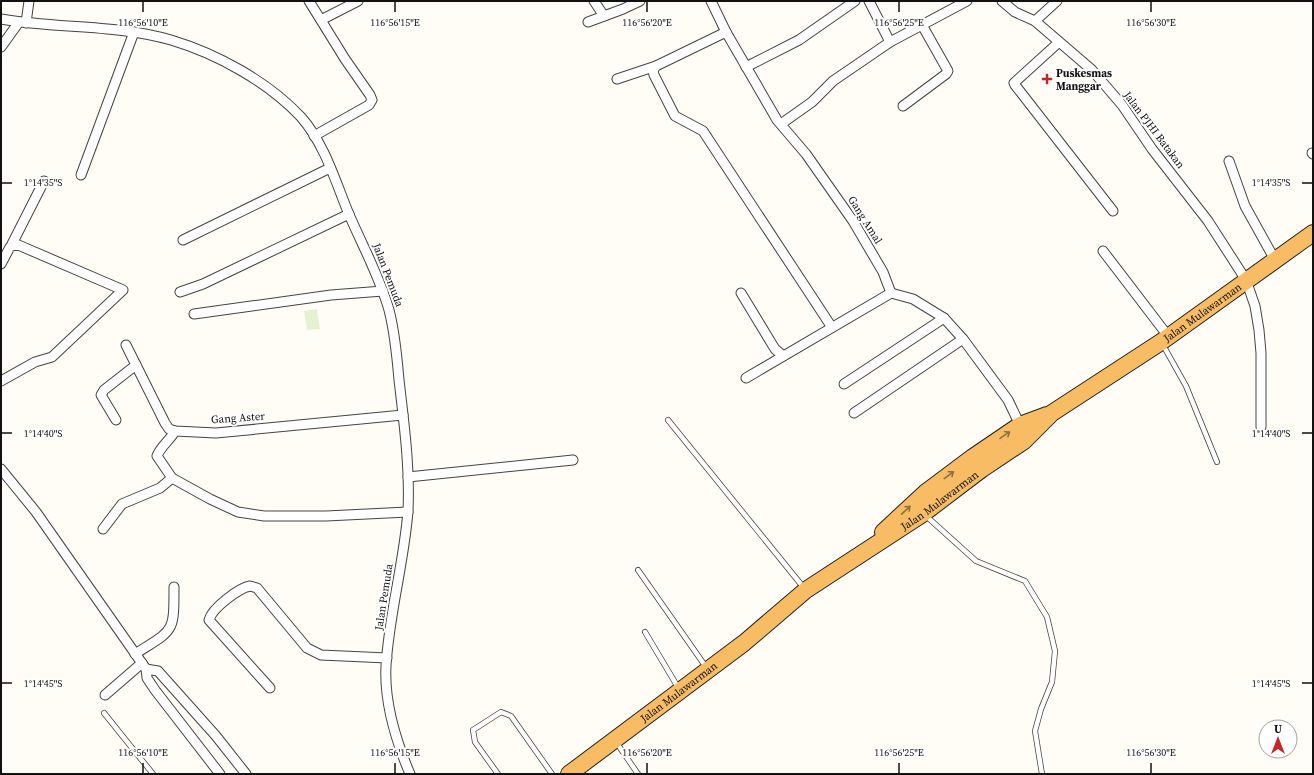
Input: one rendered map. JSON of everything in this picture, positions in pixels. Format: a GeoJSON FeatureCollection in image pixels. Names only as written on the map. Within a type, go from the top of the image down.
{"type":"FeatureCollection","features":[{"type":"Feature","properties":{"kind":"highway","name":"Jalan Mulawarman"},"geometry":{"type":"LineString","coordinates":[[569,774],[744,643],[806,590],[846,565],[927,504],[977,463],[1024,441],[1052,413],[1164,339],[1313,233]]}},
{"type":"Feature","properties":{"kind":"highway"},"geometry":{"type":"LineString","coordinates":[[977,463],[1020,425],[1052,413]]}},
{"type":"Feature","properties":{"kind":"street"},"geometry":{"type":"LineString","coordinates":[[1,47],[22,22],[29,1]]}},
{"type":"Feature","properties":{"kind":"street"},"geometry":{"type":"LineString","coordinates":[[310,1],[320,20],[372,100],[369,105],[314,136]]}},
{"type":"Feature","properties":{"kind":"street"},"geometry":{"type":"LineString","coordinates":[[320,20],[358,1]]}},
{"type":"Feature","properties":{"kind":"street"},"geometry":{"type":"LineString","coordinates":[[594,1],[604,16]]}},
{"type":"Feature","properties":{"kind":"street"},"geometry":{"type":"LineString","coordinates":[[588,22],[640,1]]}},
{"type":"Feature","properties":{"kind":"street","name":"Gang Amal"},"geometry":{"type":"LineString","coordinates":[[711,1],[726,32],[780,124],[806,154],[853,221],[883,272],[891,293]]}},
{"type":"Feature","properties":{"kind":"street"},"geometry":{"type":"LineString","coordinates":[[746,67],[799,40],[855,1]]}},
{"type":"Feature","properties":{"kind":"street"},"geometry":{"type":"LineString","coordinates":[[869,1],[890,42]]}},
{"type":"Feature","properties":{"kind":"street"},"geometry":{"type":"LineString","coordinates":[[780,124],[812,102],[832,81],[890,42],[967,1]]}},
{"type":"Feature","properties":{"kind":"street","name":"Jalan PJHI Batakan"},"geometry":{"type":"LineString","coordinates":[[1002,1],[1015,12],[1035,21],[1058,43],[1092,70],[1122,105],[1152,149],[1208,221],[1246,280],[1255,306],[1259,330],[1261,353],[1261,427]]}},
{"type":"Feature","properties":{"kind":"street"},"geometry":{"type":"LineString","coordinates":[[1035,21],[1057,1]]}},
{"type":"Feature","properties":{"kind":"street","name":"Jalan Pemuda"},"geometry":{"type":"LineString","coordinates":[[1,19],[134,32],[171,40],[209,55],[271,90],[302,118],[314,136],[369,255],[383,291],[396,344],[408,476],[408,512],[386,667],[389,709],[400,751],[410,774]]}},
{"type":"Feature","properties":{"kind":"street"},"geometry":{"type":"LineString","coordinates":[[903,106],[948,71],[922,25]]}},
{"type":"Feature","properties":{"kind":"street"},"geometry":{"type":"LineString","coordinates":[[81,176],[134,32]]}},
{"type":"Feature","properties":{"kind":"street"},"geometry":{"type":"LineString","coordinates":[[617,79],[656,66],[726,32]]}},
{"type":"Feature","properties":{"kind":"street"},"geometry":{"type":"LineString","coordinates":[[1058,43],[1014,83],[1112,211]]}},
{"type":"Feature","properties":{"kind":"street"},"geometry":{"type":"LineString","coordinates":[[656,66],[653,70],[654,75],[675,116],[703,131],[831,326]]}},
{"type":"Feature","properties":{"kind":"street"},"geometry":{"type":"LineString","coordinates":[[1229,161],[1245,206],[1275,260]]}},
{"type":"Feature","properties":{"kind":"street"},"geometry":{"type":"LineString","coordinates":[[183,240],[330,168]]}},
{"type":"Feature","properties":{"kind":"street"},"geometry":{"type":"LineString","coordinates":[[1,264],[44,181]]}},
{"type":"Feature","properties":{"kind":"street"},"geometry":{"type":"LineString","coordinates":[[180,292],[203,284],[349,214]]}},
{"type":"Feature","properties":{"kind":"street"},"geometry":{"type":"LineString","coordinates":[[1,381],[35,362],[52,357],[123,290],[16,244],[12,244]]}},
{"type":"Feature","properties":{"kind":"street"},"geometry":{"type":"LineString","coordinates":[[1103,251],[1164,339]]}},
{"type":"Feature","properties":{"kind":"street"},"geometry":{"type":"LineString","coordinates":[[194,314],[331,295],[383,291]]}},
{"type":"Feature","properties":{"kind":"street"},"geometry":{"type":"LineString","coordinates":[[741,293],[775,349],[782,356]]}},
{"type":"Feature","properties":{"kind":"street"},"geometry":{"type":"LineString","coordinates":[[746,378],[831,326],[891,293],[913,299],[944,318],[963,339],[1008,400],[1020,425]]}},
{"type":"Feature","properties":{"kind":"street"},"geometry":{"type":"LineString","coordinates":[[844,384],[944,318]]}},
{"type":"Feature","properties":{"kind":"street"},"geometry":{"type":"LineString","coordinates":[[854,413],[963,339]]}},
{"type":"Feature","properties":{"kind":"street"},"geometry":{"type":"LineString","coordinates":[[126,345],[165,423],[170,429],[175,431],[171,439],[159,452],[158,456],[172,478],[210,499],[238,512],[264,516],[326,516],[408,512]]}},
{"type":"Feature","properties":{"kind":"street"},"geometry":{"type":"LineString","coordinates":[[116,420],[101,395],[104,390],[136,365]]}},
{"type":"Feature","properties":{"kind":"street","name":"Gang Aster"},"geometry":{"type":"LineString","coordinates":[[175,431],[216,433],[403,415]]}},
{"type":"Feature","properties":{"kind":"street"},"geometry":{"type":"LineString","coordinates":[[408,476],[573,460]]}},
{"type":"Feature","properties":{"kind":"street"},"geometry":{"type":"LineString","coordinates":[[1,469],[40,518],[144,666],[147,678],[155,690],[220,774]]}},
{"type":"Feature","properties":{"kind":"street"},"geometry":{"type":"LineString","coordinates":[[103,529],[122,504],[160,488],[172,478]]}},
{"type":"Feature","properties":{"kind":"street"},"geometry":{"type":"LineString","coordinates":[[270,688],[210,623],[209,620],[214,610],[235,593],[250,586],[257,588],[307,648],[313,652],[321,655],[387,658]]}},
{"type":"Feature","properties":{"kind":"street"},"geometry":{"type":"LineString","coordinates":[[135,654],[169,632],[174,618],[174,587]]}},
{"type":"Feature","properties":{"kind":"street"},"geometry":{"type":"LineString","coordinates":[[105,694],[144,666]]}},
{"type":"Feature","properties":{"kind":"street"},"geometry":{"type":"LineString","coordinates":[[144,666],[158,671],[216,736],[246,774]]}},
{"type":"Feature","properties":{"kind":"lane"},"geometry":{"type":"LineString","coordinates":[[1164,339],[1186,386],[1217,462]]}},
{"type":"Feature","properties":{"kind":"lane"},"geometry":{"type":"LineString","coordinates":[[668,420],[806,590]]}},
{"type":"Feature","properties":{"kind":"lane"},"geometry":{"type":"LineString","coordinates":[[927,504],[976,561],[1025,581],[1047,617],[1055,651],[1052,682],[1041,709],[1035,731],[1042,774]]}},
{"type":"Feature","properties":{"kind":"lane"},"geometry":{"type":"LineString","coordinates":[[638,570],[708,670]]}},
{"type":"Feature","properties":{"kind":"lane"},"geometry":{"type":"LineString","coordinates":[[645,632],[680,691]]}},
{"type":"Feature","properties":{"kind":"lane"},"geometry":{"type":"LineString","coordinates":[[104,712],[153,774]]}},
{"type":"Feature","properties":{"kind":"lane"},"geometry":{"type":"LineString","coordinates":[[498,774],[475,742],[473,730],[501,712],[511,716],[552,774]]}},
{"type":"Feature","properties":{"kind":"lane"},"geometry":{"type":"LineString","coordinates":[[615,741],[638,774]]}},
{"type":"Feature","properties":{"kind":"green space"},"geometry":{"type":"Polygon","coordinates":[[[317,309],[320,329],[307,330],[304,311],[317,309]]]}},
{"type":"Feature","properties":{"kind":"place","name":"Puskesmas Manggar"},"geometry":{"type":"Point","coordinates":[1047,79]}}]}
